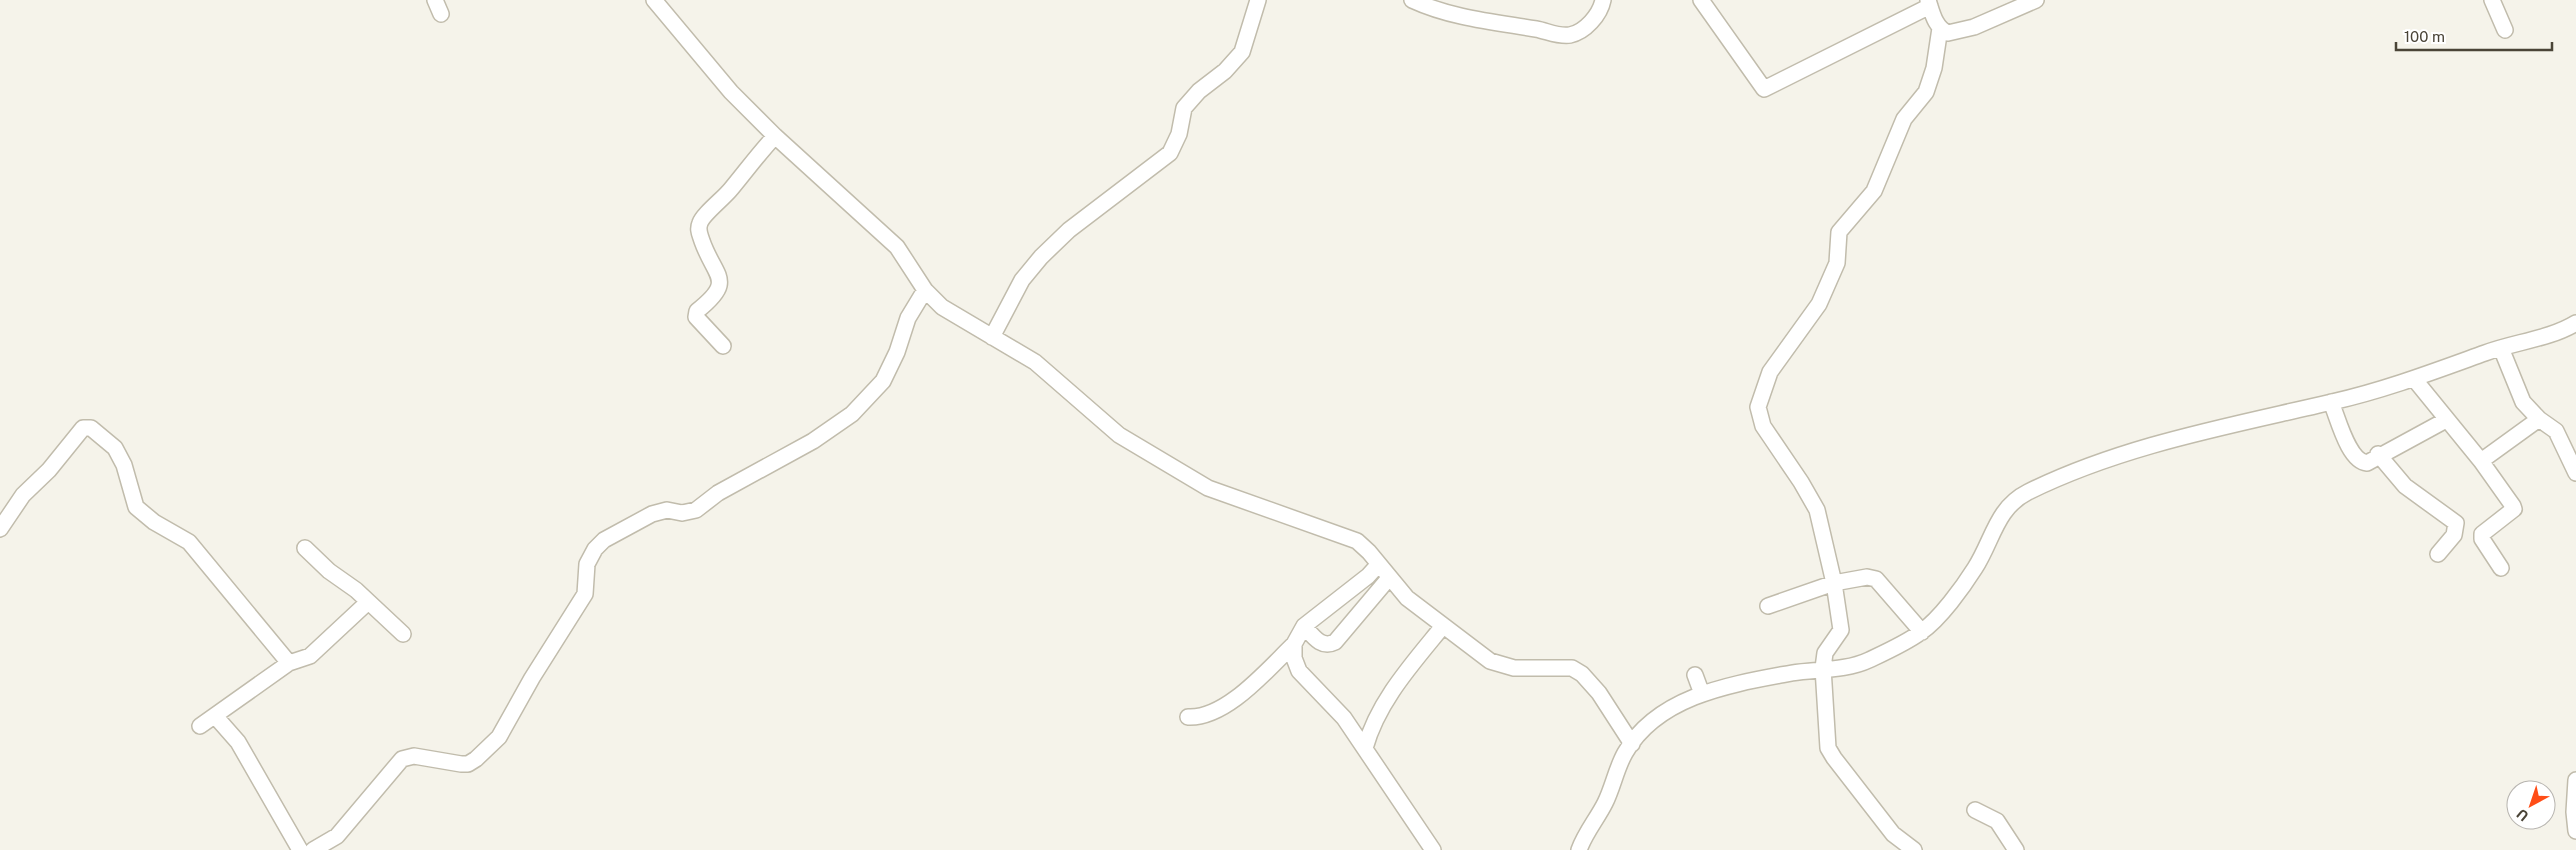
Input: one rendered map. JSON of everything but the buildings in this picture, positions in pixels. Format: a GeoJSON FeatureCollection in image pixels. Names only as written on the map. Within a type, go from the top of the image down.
{"type":"FeatureCollection","features":[{"type":"Feature","properties":{"kind":"street"},"geometry":{"type":"LineString","coordinates":[[435,0],[441,14]]}},
{"type":"Feature","properties":{"kind":"street"},"geometry":{"type":"LineString","coordinates":[[992,337],[1022,280],[1041,257],[1069,230],[1170,153],[1179,134],[1184,108],[1199,91],[1225,71],[1242,52],[1258,0]]}},
{"type":"Feature","properties":{"kind":"street"},"geometry":{"type":"LineString","coordinates":[[1412,0],[1425,6],[1479,20],[1561,35],[1582,30],[1593,19],[1603,0]]}},
{"type":"Feature","properties":{"kind":"street"},"geometry":{"type":"LineString","coordinates":[[1701,0],[1764,89],[1929,3],[1940,28],[1934,68],[1926,92],[1904,118],[1874,191],[1839,232],[1837,263],[1820,304],[1770,372],[1758,407],[1766,432],[1801,482],[1817,510],[1834,583],[1841,630],[1825,653],[1823,668],[1828,748],[1893,834],[1914,850]]}},
{"type":"Feature","properties":{"kind":"street"},"geometry":{"type":"LineString","coordinates":[[1940,28],[1948,33],[1974,27],[2036,0]]}},
{"type":"Feature","properties":{"kind":"street"},"geometry":{"type":"LineString","coordinates":[[2492,0],[2504,30]]}},
{"type":"Feature","properties":{"kind":"street"},"geometry":{"type":"LineString","coordinates":[[657,1],[731,92],[775,136],[897,247],[925,290],[942,307],[1034,362],[1119,435],[1208,488],[1349,537],[1364,546],[1407,598],[1490,661],[1514,668],[1572,668],[1591,682],[1600,693],[1632,744]]}},
{"type":"Feature","properties":{"kind":"street"},"geometry":{"type":"LineString","coordinates":[[723,346],[696,317],[697,312],[715,298],[720,290],[720,281],[698,230],[700,220],[731,189],[756,156],[775,136]]}},
{"type":"Feature","properties":{"kind":"street"},"geometry":{"type":"LineString","coordinates":[[312,850],[337,836],[402,759],[414,756],[468,764],[482,754],[499,737],[532,678],[585,594],[587,564],[595,549],[604,540],[652,514],[667,510],[682,513],[696,510],[718,492],[813,441],[852,414],[883,381],[897,352],[908,318],[925,290]]}},
{"type":"Feature","properties":{"kind":"street"},"geometry":{"type":"LineString","coordinates":[[1580,850],[1583,840],[1603,807],[1618,768],[1632,744],[1644,729],[1670,710],[1702,694],[1785,674],[1864,662],[1922,632],[1974,569],[1997,520],[2008,506],[2025,493],[2063,476],[2146,448],[2257,418],[2331,402],[2415,380],[2500,348],[2558,331],[2576,323]]}},
{"type":"Feature","properties":{"kind":"street"},"geometry":{"type":"LineString","coordinates":[[2500,348],[2523,402],[2539,419],[2556,431],[2576,473]]}},
{"type":"Feature","properties":{"kind":"street"},"geometry":{"type":"LineString","coordinates":[[2415,380],[2481,461],[2513,506],[2514,509],[2482,534],[2482,539],[2501,568]]}},
{"type":"Feature","properties":{"kind":"street"},"geometry":{"type":"LineString","coordinates":[[2331,402],[2353,455],[2362,462],[2367,463],[2378,454],[2414,439],[2446,420]]}},
{"type":"Feature","properties":{"kind":"street"},"geometry":{"type":"LineString","coordinates":[[2481,461],[2539,419]]}},
{"type":"Feature","properties":{"kind":"street"},"geometry":{"type":"LineString","coordinates":[[0,529],[23,495],[49,470],[76,433],[83,428],[90,428],[115,448],[124,465],[136,507],[154,522],[189,542],[289,663]]}},
{"type":"Feature","properties":{"kind":"street"},"geometry":{"type":"LineString","coordinates":[[2378,454],[2405,486],[2456,523],[2454,535],[2438,554]]}},
{"type":"Feature","properties":{"kind":"street"},"geometry":{"type":"LineString","coordinates":[[305,548],[403,634]]}},
{"type":"Feature","properties":{"kind":"street"},"geometry":{"type":"LineString","coordinates":[[1188,717],[1202,718],[1219,710],[1256,681],[1294,644],[1304,626],[1368,576],[1378,565]]}},
{"type":"Feature","properties":{"kind":"street"},"geometry":{"type":"LineString","coordinates":[[1768,606],[1834,583],[1867,577],[1876,579],[1922,632]]}},
{"type":"Feature","properties":{"kind":"street"},"geometry":{"type":"LineString","coordinates":[[1304,626],[1321,644],[1328,645],[1335,642],[1390,578]]}},
{"type":"Feature","properties":{"kind":"street"},"geometry":{"type":"LineString","coordinates":[[200,726],[289,663],[310,656],[368,602]]}},
{"type":"Feature","properties":{"kind":"street"},"geometry":{"type":"LineString","coordinates":[[1365,748],[1370,728],[1397,683],[1443,626]]}},
{"type":"Feature","properties":{"kind":"street"},"geometry":{"type":"LineString","coordinates":[[1294,644],[1294,658],[1299,670],[1344,718],[1433,850]]}},
{"type":"Feature","properties":{"kind":"street"},"geometry":{"type":"LineString","coordinates":[[1695,675],[1702,694]]}},
{"type":"Feature","properties":{"kind":"street"},"geometry":{"type":"LineString","coordinates":[[216,716],[238,742],[300,850]]}},
{"type":"Feature","properties":{"kind":"street"},"geometry":{"type":"LineString","coordinates":[[2575,786],[2576,832]]}},
{"type":"Feature","properties":{"kind":"street"},"geometry":{"type":"LineString","coordinates":[[1975,810],[1997,821],[2010,838],[2016,850]]}}]}
